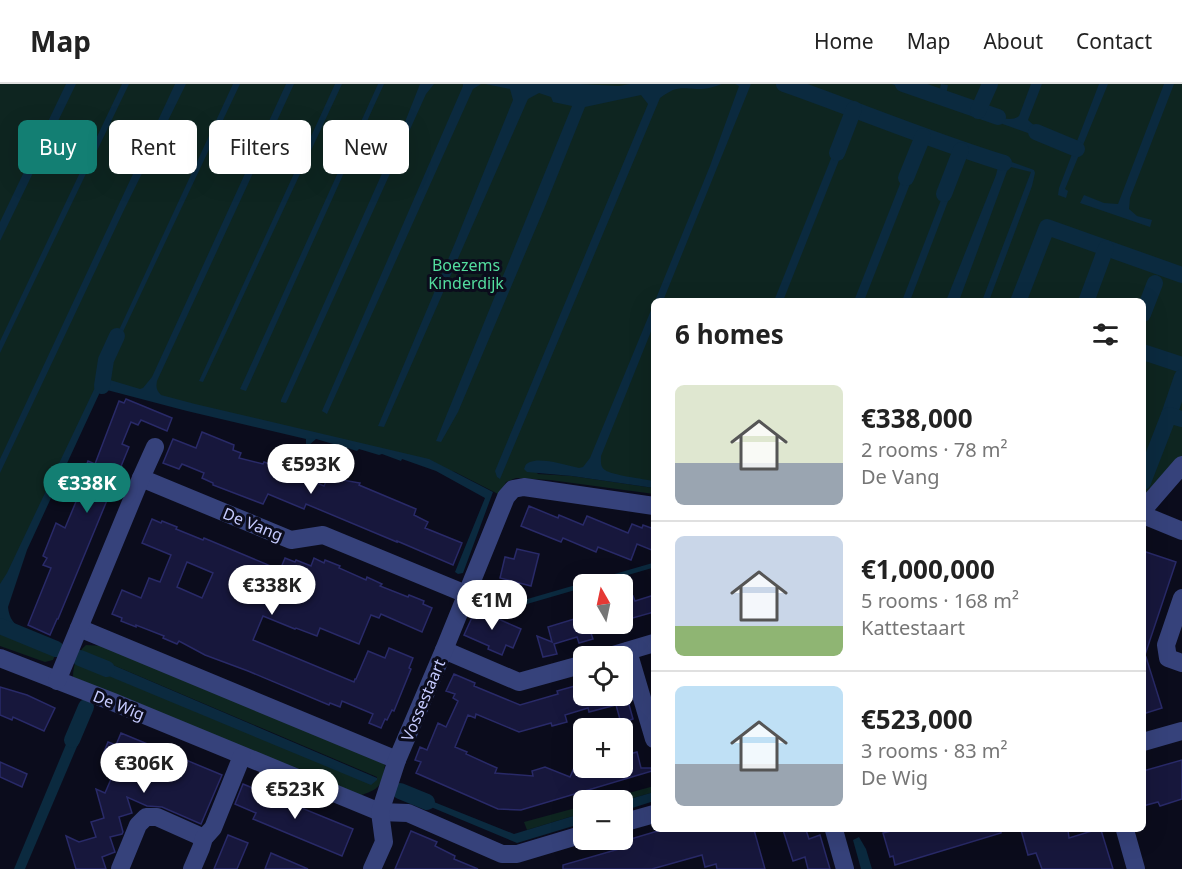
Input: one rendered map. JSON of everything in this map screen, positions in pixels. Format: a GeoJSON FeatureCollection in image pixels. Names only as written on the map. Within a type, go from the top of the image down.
{"type":"FeatureCollection","features":[{"type":"Feature","properties":{"kind":"street"},"geometry":{"type":"LineString","coordinates":[[57,681],[155,447]]}},
{"type":"Feature","properties":{"kind":"street"},"geometry":{"type":"LineString","coordinates":[[1146,507],[1182,465]]}},
{"type":"Feature","properties":{"kind":"street","name":"De Vang"},"geometry":{"type":"LineString","coordinates":[[141,478],[291,540],[322,535],[466,594]]}},
{"type":"Feature","properties":{"kind":"street","name":"Vossestaart"},"geometry":{"type":"LineString","coordinates":[[380,812],[397,760],[506,497],[513,489],[525,487],[651,506]]}},
{"type":"Feature","properties":{"kind":"street"},"geometry":{"type":"LineString","coordinates":[[1146,516],[1182,531]]}},
{"type":"Feature","properties":{"kind":"street"},"geometry":{"type":"LineString","coordinates":[[1182,598],[1166,645],[1168,658],[1182,663]]}},
{"type":"Feature","properties":{"kind":"street"},"geometry":{"type":"LineString","coordinates":[[79,628],[397,760]]}},
{"type":"Feature","properties":{"kind":"street"},"geometry":{"type":"LineString","coordinates":[[633,649],[651,644]]}},
{"type":"Feature","properties":{"kind":"street"},"geometry":{"type":"LineString","coordinates":[[444,650],[519,682],[573,667]]}},
{"type":"Feature","properties":{"kind":"street","name":"De Wig"},"geometry":{"type":"LineString","coordinates":[[0,658],[380,812],[408,813],[502,854],[517,854],[573,837]]}},
{"type":"Feature","properties":{"kind":"street"},"geometry":{"type":"LineString","coordinates":[[633,668],[651,729]]}},
{"type":"Feature","properties":{"kind":"street"},"geometry":{"type":"LineString","coordinates":[[1146,741],[1182,730]]}},
{"type":"Feature","properties":{"kind":"street"},"geometry":{"type":"LineString","coordinates":[[192,869],[204,838],[213,828],[242,756]]}},
{"type":"Feature","properties":{"kind":"street"},"geometry":{"type":"LineString","coordinates":[[372,869],[384,842],[380,812]]}},
{"type":"Feature","properties":{"kind":"street"},"geometry":{"type":"LineString","coordinates":[[633,820],[651,815]]}},
{"type":"Feature","properties":{"kind":"street"},"geometry":{"type":"LineString","coordinates":[[120,869],[138,825],[146,817],[157,817],[204,838]]}},
{"type":"Feature","properties":{"kind":"street"},"geometry":{"type":"LineString","coordinates":[[836,832],[844,869]]}},
{"type":"Feature","properties":{"kind":"street"},"geometry":{"type":"LineString","coordinates":[[1126,832],[1136,869]]}},
{"type":"Feature","properties":{"kind":"green space","name":"Boezems Kinderdijk"},"geometry":{"type":"Polygon","coordinates":[[[0,84],[1182,84],[1182,460],[1146,497],[1146,298],[651,298],[651,483],[528,463],[538,474],[572,476],[651,488],[651,494],[550,480],[516,478],[506,482],[500,495],[455,472],[102,383],[0,602],[0,84]]]}},
{"type":"Feature","properties":{"kind":"green space"},"geometry":{"type":"Polygon","coordinates":[[[0,634],[42,650],[49,645],[58,648],[53,660],[45,662],[0,646],[0,634]]]}},
{"type":"Feature","properties":{"kind":"green space"},"geometry":{"type":"Polygon","coordinates":[[[86,645],[104,646],[377,758],[385,765],[381,783],[375,789],[359,796],[73,677],[76,660],[86,645]],[[94,657],[377,780],[377,777],[94,657]]]}},
{"type":"Feature","properties":{"kind":"green space"},"geometry":{"type":"Polygon","coordinates":[[[651,787],[651,793],[633,798],[633,792],[651,787]]]}},
{"type":"Feature","properties":{"kind":"green space"},"geometry":{"type":"Polygon","coordinates":[[[573,809],[573,816],[527,830],[524,822],[573,809]]]}},
{"type":"Feature","properties":{"kind":"water"},"geometry":{"type":"Polygon","coordinates":[[[66,84],[76,84],[59,120],[49,120],[66,84]]]}},
{"type":"Feature","properties":{"kind":"water"},"geometry":{"type":"Polygon","coordinates":[[[122,84],[129,84],[112,120],[109,120],[109,126],[97,151],[97,137],[122,84]]]}},
{"type":"Feature","properties":{"kind":"water"},"geometry":{"type":"Polygon","coordinates":[[[175,84],[186,84],[168,120],[158,120],[175,84]]]}},
{"type":"Feature","properties":{"kind":"water"},"geometry":{"type":"Polygon","coordinates":[[[233,84],[240,84],[223,120],[216,120],[233,84]]]}},
{"type":"Feature","properties":{"kind":"water"},"geometry":{"type":"Polygon","coordinates":[[[286,84],[294,84],[277,120],[270,120],[286,84]]]}},
{"type":"Feature","properties":{"kind":"water"},"geometry":{"type":"Polygon","coordinates":[[[335,84],[342,84],[325,120],[323,120],[311,150],[311,136],[335,84]]]}},
{"type":"Feature","properties":{"kind":"water"},"geometry":{"type":"Polygon","coordinates":[[[378,84],[384,84],[368,120],[362,120],[378,84]]]}},
{"type":"Feature","properties":{"kind":"water"},"geometry":{"type":"Polygon","coordinates":[[[420,84],[434,84],[426,94],[409,132],[409,120],[406,120],[420,84]]]}},
{"type":"Feature","properties":{"kind":"water"},"geometry":{"type":"Polygon","coordinates":[[[463,84],[481,84],[473,89],[327,414],[322,411],[463,84]]]}},
{"type":"Feature","properties":{"kind":"water"},"geometry":{"type":"Polygon","coordinates":[[[485,84],[619,86],[722,84],[704,89],[676,89],[660,98],[500,479],[495,471],[648,104],[641,95],[585,107],[458,412],[441,442],[436,441],[572,106],[553,102],[551,97],[539,93],[528,99],[384,427],[378,426],[513,100],[510,89],[485,84]]]}},
{"type":"Feature","properties":{"kind":"water"},"geometry":{"type":"Polygon","coordinates":[[[735,84],[751,84],[664,298],[656,298],[710,166],[739,86],[735,84]]]}},
{"type":"Feature","properties":{"kind":"water"},"geometry":{"type":"Polygon","coordinates":[[[892,84],[909,84],[937,96],[941,84],[948,85],[946,95],[959,105],[957,110],[892,84]]]}},
{"type":"Feature","properties":{"kind":"water"},"geometry":{"type":"Polygon","coordinates":[[[1031,84],[1042,84],[1028,120],[1039,128],[1060,135],[1056,143],[978,113],[977,107],[980,100],[986,102],[986,110],[1002,118],[1011,119],[1019,116],[1031,84]]]}},
{"type":"Feature","properties":{"kind":"water"},"geometry":{"type":"Polygon","coordinates":[[[1099,84],[1108,84],[1065,189],[1068,191],[1066,198],[1058,195],[1059,188],[1099,84]]]}},
{"type":"Feature","properties":{"kind":"water"},"geometry":{"type":"Polygon","coordinates":[[[1164,84],[1174,84],[1130,198],[1129,209],[1137,216],[1152,220],[1150,227],[1080,203],[1084,195],[1104,203],[1118,204],[1164,84]]]}},
{"type":"Feature","properties":{"kind":"water"},"geometry":{"type":"Polygon","coordinates":[[[822,90],[889,118],[1034,170],[1032,186],[990,298],[983,298],[1031,172],[1011,167],[1007,171],[960,298],[947,298],[998,167],[983,156],[964,157],[957,146],[940,140],[932,140],[924,144],[921,137],[914,131],[819,95],[822,90]]]}},
{"type":"Feature","properties":{"kind":"water"},"geometry":{"type":"Polygon","coordinates":[[[842,131],[849,135],[784,298],[775,298],[842,131]]]}},
{"type":"Feature","properties":{"kind":"water"},"geometry":{"type":"Polygon","coordinates":[[[209,136],[209,150],[111,357],[107,356],[191,174],[197,174],[197,162],[209,136]]]}},
{"type":"Feature","properties":{"kind":"water"},"geometry":{"type":"Polygon","coordinates":[[[911,156],[919,160],[865,298],[855,298],[911,156]]]}},
{"type":"Feature","properties":{"kind":"water"},"geometry":{"type":"Polygon","coordinates":[[[23,174],[32,174],[0,241],[0,222],[23,174]]]}},
{"type":"Feature","properties":{"kind":"water"},"geometry":{"type":"Polygon","coordinates":[[[79,174],[86,174],[0,353],[0,341],[79,174]]]}},
{"type":"Feature","properties":{"kind":"water"},"geometry":{"type":"Polygon","coordinates":[[[133,174],[142,174],[0,473],[0,459],[133,174]]]}},
{"type":"Feature","properties":{"kind":"water"},"geometry":{"type":"Polygon","coordinates":[[[245,174],[252,174],[157,381],[157,390],[161,395],[195,404],[429,459],[493,492],[463,573],[455,572],[485,498],[436,471],[402,459],[401,461],[359,449],[357,451],[316,439],[308,446],[306,439],[107,390],[100,392],[27,550],[8,607],[17,625],[47,640],[49,645],[42,650],[0,634],[0,584],[100,377],[140,389],[152,377],[245,174]]]}},
{"type":"Feature","properties":{"kind":"water"},"geometry":{"type":"Polygon","coordinates":[[[294,174],[300,174],[203,382],[199,381],[294,174]]]}},
{"type":"Feature","properties":{"kind":"water"},"geometry":{"type":"Polygon","coordinates":[[[337,174],[344,174],[246,391],[240,389],[337,174]]]}},
{"type":"Feature","properties":{"kind":"water"},"geometry":{"type":"Polygon","coordinates":[[[382,174],[390,174],[288,399],[286,403],[281,400],[382,174]]]}},
{"type":"Feature","properties":{"kind":"water"},"geometry":{"type":"Polygon","coordinates":[[[951,174],[958,175],[911,298],[903,298],[951,174]]]}},
{"type":"Feature","properties":{"kind":"water"},"geometry":{"type":"Polygon","coordinates":[[[651,310],[651,331],[601,456],[601,464],[608,472],[651,480],[651,488],[527,472],[524,469],[528,463],[540,460],[579,468],[583,467],[590,458],[651,310]]]}},
{"type":"Feature","properties":{"kind":"water"},"geometry":{"type":"Polygon","coordinates":[[[94,657],[377,778],[377,780],[371,785],[87,667],[86,663],[89,658],[94,657]]]}},
{"type":"Feature","properties":{"kind":"water"},"geometry":{"type":"Polygon","coordinates":[[[77,718],[87,723],[25,869],[14,869],[77,718]]]}},
{"type":"Feature","properties":{"kind":"water"},"geometry":{"type":"Polygon","coordinates":[[[409,792],[514,834],[573,816],[573,826],[517,843],[407,797],[409,792]]]}},
{"type":"Feature","properties":{"kind":"water"},"geometry":{"type":"Polygon","coordinates":[[[651,793],[651,802],[633,808],[633,798],[651,793]]]}},
{"type":"Feature","properties":{"kind":"water"},"geometry":{"type":"Polygon","coordinates":[[[859,837],[866,849],[872,869],[861,869],[853,840],[859,837]]]}},
{"type":"Feature","properties":{"kind":"building"},"geometry":{"type":"Polygon","coordinates":[[[126,399],[172,418],[167,431],[141,420],[138,425],[131,422],[122,444],[129,447],[50,635],[28,625],[51,568],[43,565],[47,558],[43,556],[56,523],[65,528],[78,497],[82,498],[88,483],[84,472],[88,461],[95,464],[119,401],[124,403],[126,399]]]}},
{"type":"Feature","properties":{"kind":"building"},"geometry":{"type":"Polygon","coordinates":[[[202,432],[234,445],[233,450],[241,453],[239,458],[263,464],[264,462],[324,486],[327,479],[333,482],[337,479],[360,483],[359,485],[416,509],[414,515],[428,522],[425,528],[462,543],[453,565],[306,504],[304,509],[268,494],[263,504],[213,485],[202,478],[204,473],[182,464],[179,469],[163,463],[173,439],[196,448],[202,432]]]}},
{"type":"Feature","properties":{"kind":"building"},"geometry":{"type":"Polygon","coordinates":[[[529,506],[583,525],[587,516],[628,533],[632,524],[642,528],[643,525],[651,528],[651,550],[637,544],[631,560],[598,547],[596,552],[563,538],[561,542],[521,526],[529,506]]]}},
{"type":"Feature","properties":{"kind":"building"},"geometry":{"type":"Polygon","coordinates":[[[152,519],[161,523],[162,521],[177,527],[176,529],[203,540],[204,538],[280,570],[285,558],[311,566],[314,558],[324,563],[325,560],[366,580],[367,577],[382,584],[380,586],[424,601],[423,604],[432,608],[422,632],[381,614],[379,618],[371,615],[359,644],[320,628],[317,636],[263,616],[253,640],[354,682],[368,651],[385,658],[389,648],[413,658],[409,668],[411,669],[394,711],[392,710],[387,720],[385,719],[381,728],[369,723],[373,714],[342,701],[340,707],[330,703],[329,705],[205,655],[179,641],[177,644],[163,638],[164,636],[121,621],[122,618],[112,614],[122,590],[141,598],[149,578],[160,582],[171,555],[142,543],[152,519]],[[187,562],[177,587],[202,598],[213,573],[187,562]]]}},
{"type":"Feature","properties":{"kind":"building"},"geometry":{"type":"Polygon","coordinates":[[[517,549],[539,554],[531,586],[500,578],[505,557],[514,559],[517,549]]]}},
{"type":"Feature","properties":{"kind":"building"},"geometry":{"type":"Polygon","coordinates":[[[1146,552],[1176,562],[1146,652],[1146,552]]]}},
{"type":"Feature","properties":{"kind":"building"},"geometry":{"type":"Polygon","coordinates":[[[633,596],[635,601],[651,596],[651,613],[633,618],[633,596]]]}},
{"type":"Feature","properties":{"kind":"building"},"geometry":{"type":"Polygon","coordinates":[[[487,605],[499,610],[496,618],[521,629],[513,648],[506,645],[502,655],[488,649],[489,646],[464,635],[474,613],[483,616],[487,605]]]}},
{"type":"Feature","properties":{"kind":"building"},"geometry":{"type":"Polygon","coordinates":[[[573,619],[573,634],[591,634],[593,639],[579,643],[577,637],[554,644],[557,654],[543,657],[537,636],[552,642],[548,627],[573,619]]]}},
{"type":"Feature","properties":{"kind":"building"},"geometry":{"type":"Polygon","coordinates":[[[1146,657],[1162,708],[1146,713],[1146,657]]]}},
{"type":"Feature","properties":{"kind":"building"},"geometry":{"type":"Polygon","coordinates":[[[454,674],[475,683],[474,686],[520,705],[558,694],[557,691],[573,687],[573,706],[612,706],[589,712],[588,708],[565,715],[567,722],[552,726],[551,723],[519,732],[476,714],[475,718],[468,715],[455,747],[497,768],[495,773],[533,776],[532,771],[545,767],[570,777],[573,770],[573,778],[628,778],[588,790],[573,790],[573,795],[521,810],[498,809],[416,773],[421,762],[415,760],[420,747],[427,750],[438,723],[446,727],[458,701],[453,698],[455,694],[446,691],[454,674]]]}},
{"type":"Feature","properties":{"kind":"building"},"geometry":{"type":"Polygon","coordinates":[[[0,687],[27,695],[55,708],[44,731],[13,717],[12,720],[0,715],[0,687]]]}},
{"type":"Feature","properties":{"kind":"building"},"geometry":{"type":"Polygon","coordinates":[[[616,706],[629,706],[633,718],[620,718],[616,706]]]}},
{"type":"Feature","properties":{"kind":"building"},"geometry":{"type":"Polygon","coordinates":[[[121,733],[222,775],[201,824],[162,807],[147,806],[127,797],[132,813],[119,817],[123,832],[110,837],[115,852],[102,857],[106,869],[76,869],[66,836],[79,842],[96,837],[91,822],[104,818],[96,789],[105,793],[118,763],[102,757],[108,742],[116,745],[121,733]]]}},
{"type":"Feature","properties":{"kind":"building"},"geometry":{"type":"Polygon","coordinates":[[[637,752],[641,768],[651,768],[651,771],[633,777],[633,753],[637,752]]]}},
{"type":"Feature","properties":{"kind":"building"},"geometry":{"type":"Polygon","coordinates":[[[1182,760],[1182,799],[1160,806],[1158,802],[1146,805],[1146,770],[1182,760]]]}},
{"type":"Feature","properties":{"kind":"building"},"geometry":{"type":"Polygon","coordinates":[[[0,762],[27,774],[22,787],[0,777],[0,762]]]}},
{"type":"Feature","properties":{"kind":"building"},"geometry":{"type":"Polygon","coordinates":[[[243,784],[353,829],[342,856],[253,819],[256,813],[235,804],[243,784]]]}},
{"type":"Feature","properties":{"kind":"building"},"geometry":{"type":"Polygon","coordinates":[[[411,831],[437,842],[435,846],[455,856],[454,859],[478,869],[395,869],[411,831]]]}},
{"type":"Feature","properties":{"kind":"building"},"geometry":{"type":"Polygon","coordinates":[[[654,832],[755,832],[765,869],[717,869],[716,864],[705,867],[702,855],[652,869],[563,869],[563,865],[616,850],[633,850],[633,838],[654,832]]]}},
{"type":"Feature","properties":{"kind":"building"},"geometry":{"type":"Polygon","coordinates":[[[784,832],[807,832],[809,839],[820,835],[830,869],[808,869],[805,857],[793,861],[784,832]]]}},
{"type":"Feature","properties":{"kind":"building"},"geometry":{"type":"Polygon","coordinates":[[[1001,832],[895,865],[893,856],[890,857],[883,833],[1001,832]]]}},
{"type":"Feature","properties":{"kind":"building"},"geometry":{"type":"Polygon","coordinates":[[[1022,832],[1068,832],[1069,838],[1088,832],[1102,832],[1113,869],[1042,869],[1036,853],[1028,855],[1022,832]]]}},
{"type":"Feature","properties":{"kind":"building"},"geometry":{"type":"Polygon","coordinates":[[[228,835],[248,843],[237,869],[214,869],[228,835]]]}},
{"type":"Feature","properties":{"kind":"building"},"geometry":{"type":"Polygon","coordinates":[[[271,853],[308,869],[265,869],[271,853]]]}},
{"type":"Feature","properties":{"kind":"waterway"},"geometry":{"type":"LineString","coordinates":[[784,84],[948,145],[1004,163]]}},
{"type":"Feature","properties":{"kind":"waterway"},"geometry":{"type":"LineString","coordinates":[[903,84],[998,117]]}},
{"type":"Feature","properties":{"kind":"waterway"},"geometry":{"type":"LineString","coordinates":[[978,111],[990,84]]}},
{"type":"Feature","properties":{"kind":"waterway"},"geometry":{"type":"LineString","coordinates":[[837,153],[854,109]]}},
{"type":"Feature","properties":{"kind":"waterway"},"geometry":{"type":"LineString","coordinates":[[1036,132],[1077,149]]}},
{"type":"Feature","properties":{"kind":"waterway"},"geometry":{"type":"LineString","coordinates":[[906,178],[923,136]]}},
{"type":"Feature","properties":{"kind":"waterway"},"geometry":{"type":"LineString","coordinates":[[944,194],[961,150]]}},
{"type":"Feature","properties":{"kind":"waterway"},"geometry":{"type":"LineString","coordinates":[[1020,298],[1047,227],[1182,275]]}},
{"type":"Feature","properties":{"kind":"waterway"},"geometry":{"type":"LineString","coordinates":[[1087,298],[1106,248]]}},
{"type":"Feature","properties":{"kind":"waterway"},"geometry":{"type":"LineString","coordinates":[[1146,306],[1155,283]]}},
{"type":"Feature","properties":{"kind":"waterway"},"geometry":{"type":"LineString","coordinates":[[102,386],[106,360],[117,336]]}},
{"type":"Feature","properties":{"kind":"waterway"},"geometry":{"type":"LineString","coordinates":[[1146,353],[1182,365]]}},
{"type":"Feature","properties":{"kind":"waterway"},"geometry":{"type":"LineString","coordinates":[[1169,415],[1182,377]]}},
{"type":"Feature","properties":{"kind":"waterway"},"geometry":{"type":"LineString","coordinates":[[1146,474],[1169,415],[1182,419]]}},
{"type":"Feature","properties":{"kind":"waterway"},"geometry":{"type":"LineString","coordinates":[[623,574],[651,566]]}},
{"type":"Feature","properties":{"kind":"waterway"},"geometry":{"type":"LineString","coordinates":[[496,594],[522,603],[573,588]]}},
{"type":"Feature","properties":{"kind":"waterway"},"geometry":{"type":"LineString","coordinates":[[0,626],[56,649]]}},
{"type":"Feature","properties":{"kind":"waterway"},"geometry":{"type":"LineString","coordinates":[[80,658],[107,669]]}},
{"type":"Feature","properties":{"kind":"waterway"},"geometry":{"type":"LineString","coordinates":[[72,740],[86,707]]}},
{"type":"Feature","properties":{"kind":"waterway"},"geometry":{"type":"LineString","coordinates":[[400,791],[427,802]]}}]}
